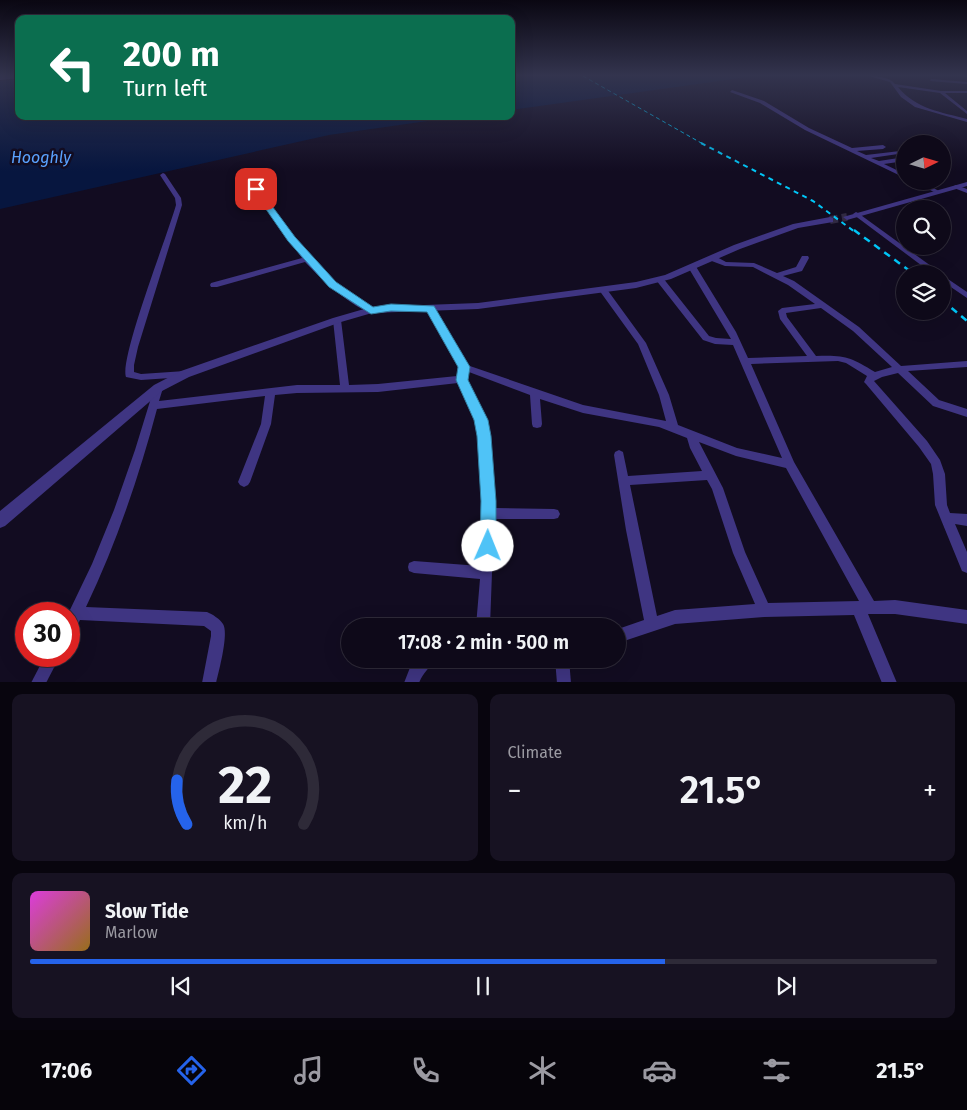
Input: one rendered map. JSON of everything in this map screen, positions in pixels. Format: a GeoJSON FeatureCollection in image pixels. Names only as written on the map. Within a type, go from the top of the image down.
{"type":"FeatureCollection","features":[{"type":"Feature","properties":{"kind":"street"},"geometry":{"type":"LineString","coordinates":[[772,108],[807,129],[896,172]]}},
{"type":"Feature","properties":{"kind":"street"},"geometry":{"type":"LineString","coordinates":[[923,108],[967,121]]}},
{"type":"Feature","properties":{"kind":"street"},"geometry":{"type":"LineString","coordinates":[[851,150],[883,147]]}},
{"type":"Feature","properties":{"kind":"street"},"geometry":{"type":"LineString","coordinates":[[865,157],[896,152]]}},
{"type":"Feature","properties":{"kind":"street"},"geometry":{"type":"LineString","coordinates":[[877,163],[896,160]]}},
{"type":"Feature","properties":{"kind":"street"},"geometry":{"type":"LineString","coordinates":[[163,175],[178,198],[179,205],[127,372],[129,375],[141,377],[185,374]]}},
{"type":"Feature","properties":{"kind":"street"},"geometry":{"type":"LineString","coordinates":[[847,217],[967,184]]}},
{"type":"Feature","properties":{"kind":"street"},"geometry":{"type":"LineString","coordinates":[[956,186],[967,191]]}},
{"type":"Feature","properties":{"kind":"street"},"geometry":{"type":"LineString","coordinates":[[256,189],[308,259],[332,284],[371,310]]}},
{"type":"Feature","properties":{"kind":"street"},"geometry":{"type":"LineString","coordinates":[[856,214],[926,265]]}},
{"type":"Feature","properties":{"kind":"street"},"geometry":{"type":"LineString","coordinates":[[0,521],[158,388],[185,374],[337,320],[371,310],[478,306],[603,290],[660,280],[796,226],[830,220]]}},
{"type":"Feature","properties":{"kind":"street"},"geometry":{"type":"LineString","coordinates":[[712,258],[725,264],[754,265],[778,275],[856,329],[936,403],[967,413]]}},
{"type":"Feature","properties":{"kind":"street"},"geometry":{"type":"LineString","coordinates":[[778,275],[799,269],[805,258]]}},
{"type":"Feature","properties":{"kind":"street"},"geometry":{"type":"LineString","coordinates":[[214,284],[308,259]]}},
{"type":"Feature","properties":{"kind":"street"},"geometry":{"type":"LineString","coordinates":[[692,267],[714,301],[736,342],[790,464],[864,607],[890,682]]}},
{"type":"Feature","properties":{"kind":"street"},"geometry":{"type":"LineString","coordinates":[[660,280],[706,338],[715,341],[736,342]]}},
{"type":"Feature","properties":{"kind":"street"},"geometry":{"type":"LineString","coordinates":[[951,284],[967,296]]}},
{"type":"Feature","properties":{"kind":"street"},"geometry":{"type":"LineString","coordinates":[[603,290],[642,342],[664,395],[673,427]]}},
{"type":"Feature","properties":{"kind":"street"},"geometry":{"type":"LineString","coordinates":[[814,358],[782,314],[784,310],[822,305]]}},
{"type":"Feature","properties":{"kind":"street"},"geometry":{"type":"LineString","coordinates":[[430,309],[464,367],[462,380],[481,420],[484,436],[488,513],[483,618]]}},
{"type":"Feature","properties":{"kind":"street"},"geometry":{"type":"LineString","coordinates":[[337,320],[345,388]]}},
{"type":"Feature","properties":{"kind":"street"},"geometry":{"type":"LineString","coordinates":[[746,362],[814,358],[842,359],[874,376]]}},
{"type":"Feature","properties":{"kind":"street"},"geometry":{"type":"LineString","coordinates":[[967,364],[900,371],[874,376],[870,378],[869,382],[923,444],[936,463],[939,474],[941,505],[967,566]]}},
{"type":"Feature","properties":{"kind":"street"},"geometry":{"type":"LineString","coordinates":[[464,367],[582,409],[649,420],[744,454],[790,464]]}},
{"type":"Feature","properties":{"kind":"street"},"geometry":{"type":"LineString","coordinates":[[153,406],[320,387],[401,386],[462,380]]}},
{"type":"Feature","properties":{"kind":"street"},"geometry":{"type":"LineString","coordinates":[[80,604],[117,522],[148,426],[158,388]]}},
{"type":"Feature","properties":{"kind":"street"},"geometry":{"type":"LineString","coordinates":[[244,482],[266,424],[271,392]]}},
{"type":"Feature","properties":{"kind":"street"},"geometry":{"type":"LineString","coordinates":[[535,393],[537,424]]}},
{"type":"Feature","properties":{"kind":"street"},"geometry":{"type":"LineString","coordinates":[[691,434],[701,459],[711,475],[739,553],[764,610]]}},
{"type":"Feature","properties":{"kind":"street"},"geometry":{"type":"LineString","coordinates":[[619,455],[652,625]]}},
{"type":"Feature","properties":{"kind":"street"},"geometry":{"type":"LineString","coordinates":[[624,481],[711,475]]}},
{"type":"Feature","properties":{"kind":"street"},"geometry":{"type":"LineString","coordinates":[[488,513],[554,514]]}},
{"type":"Feature","properties":{"kind":"street"},"geometry":{"type":"LineString","coordinates":[[946,518],[967,520]]}},
{"type":"Feature","properties":{"kind":"street"},"geometry":{"type":"LineString","coordinates":[[414,567],[486,574]]}},
{"type":"Feature","properties":{"kind":"street"},"geometry":{"type":"LineString","coordinates":[[626,633],[675,617],[764,610],[864,607],[924,610],[967,617]]}},
{"type":"Feature","properties":{"kind":"street"},"geometry":{"type":"LineString","coordinates":[[80,613],[207,619],[218,628],[209,682]]}},
{"type":"Feature","properties":{"kind":"street"},"geometry":{"type":"LineString","coordinates":[[38,682],[47,667]]}},
{"type":"Feature","properties":{"kind":"street"},"geometry":{"type":"LineString","coordinates":[[411,682],[418,668]]}},
{"type":"Feature","properties":{"kind":"street"},"geometry":{"type":"LineString","coordinates":[[563,668],[564,682]]}},
{"type":"Feature","properties":{"kind":"water","name":"Hooghly"},"geometry":{"type":"Polygon","coordinates":[[[0,108],[15,108],[15,120],[435,120],[329,135],[0,209],[0,108]]]}},
{"type":"Feature","properties":{"kind":"tunnel"},"geometry":{"type":"LineString","coordinates":[[830,220],[847,217]]}},
{"type":"Feature","properties":{"kind":"railway"},"geometry":{"type":"LineString","coordinates":[[639,108],[703,144]]}},
{"type":"Feature","properties":{"kind":"railway"},"geometry":{"type":"LineString","coordinates":[[701,143],[813,201],[855,232]]}},
{"type":"Feature","properties":{"kind":"railway"},"geometry":{"type":"LineString","coordinates":[[854,230],[902,265]]}},
{"type":"Feature","properties":{"kind":"railway"},"geometry":{"type":"LineString","coordinates":[[951,308],[967,321]]}},
{"type":"Feature","properties":{"kind":"route"},"geometry":{"type":"LineString","coordinates":[[256,189],[292,239],[332,284],[371,310],[391,308],[430,309],[454,353],[464,367],[462,380],[481,420],[484,436],[488,501],[488,546]]}}]}
